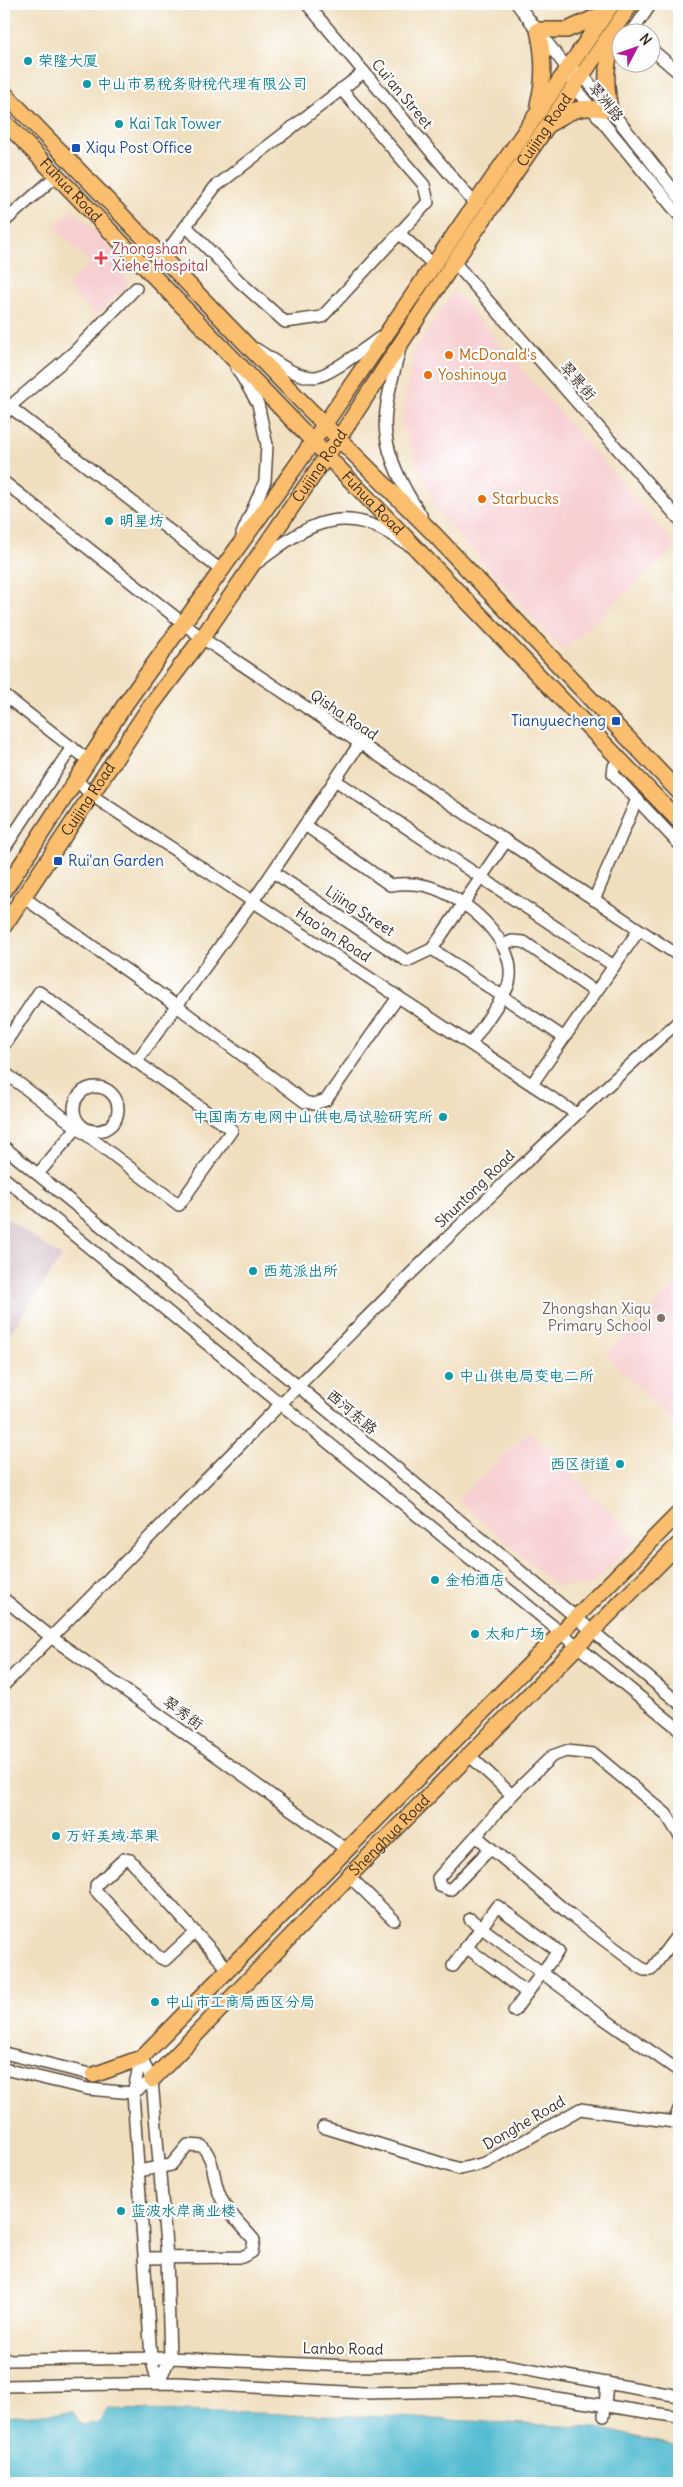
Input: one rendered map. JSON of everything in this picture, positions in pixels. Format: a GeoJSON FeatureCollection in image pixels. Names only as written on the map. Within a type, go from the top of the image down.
{"type":"FeatureCollection","features":[{"type":"Feature","properties":{"kind":"main road","name":"Cuijing Road"},"geometry":{"type":"LineString","coordinates":[[4,926],[147,711],[202,638],[327,456],[454,262],[632,4]]}},
{"type":"Feature","properties":{"kind":"main road"},"geometry":{"type":"LineString","coordinates":[[535,115],[542,89],[543,70],[543,53],[538,30],[568,30],[609,8]]}},
{"type":"Feature","properties":{"kind":"main road","name":"Cuijing Road"},"geometry":{"type":"LineString","coordinates":[[5,886],[88,760],[387,333],[609,8]]}},
{"type":"Feature","properties":{"kind":"main road"},"geometry":{"type":"LineString","coordinates":[[546,127],[566,113],[581,107],[610,110],[605,82],[606,70],[620,21]]}},
{"type":"Feature","properties":{"kind":"main road","name":"Fuhua Road"},"geometry":{"type":"LineString","coordinates":[[4,93],[240,339],[433,533],[679,792]]}},
{"type":"Feature","properties":{"kind":"main road","name":"Fuhua Road"},"geometry":{"type":"LineString","coordinates":[[4,121],[679,821]]}},
{"type":"Feature","properties":{"kind":"main road","name":"Shenghua Road"},"geometry":{"type":"LineString","coordinates":[[91,2082],[141,2058],[679,1513]]}},
{"type":"Feature","properties":{"kind":"main road","name":"Shenghua Road"},"geometry":{"type":"LineString","coordinates":[[152,2080],[349,1876],[679,1544]]}},
{"type":"Feature","properties":{"kind":"street","name":"Cui'an Street"},"geometry":{"type":"LineString","coordinates":[[307,4],[474,203]]}},
{"type":"Feature","properties":{"kind":"street","name":"翠洲路"},"geometry":{"type":"LineString","coordinates":[[517,4],[578,81],[610,110],[679,197]]}},
{"type":"Feature","properties":{"kind":"street"},"geometry":{"type":"LineString","coordinates":[[639,22],[652,4]]}},
{"type":"Feature","properties":{"kind":"street"},"geometry":{"type":"LineString","coordinates":[[660,57],[679,73]]}},
{"type":"Feature","properties":{"kind":"street"},"geometry":{"type":"LineString","coordinates":[[162,258],[215,188],[364,72]]}},
{"type":"Feature","properties":{"kind":"street","name":"翠洲路"},"geometry":{"type":"LineString","coordinates":[[578,81],[591,107],[679,213]]}},
{"type":"Feature","properties":{"kind":"street"},"geometry":{"type":"LineString","coordinates":[[186,226],[240,282],[285,322],[322,317],[428,202],[424,185],[342,89]]}},
{"type":"Feature","properties":{"kind":"street"},"geometry":{"type":"LineString","coordinates":[[5,219],[56,176]]}},
{"type":"Feature","properties":{"kind":"street"},"geometry":{"type":"LineString","coordinates":[[667,181],[679,188]]}},
{"type":"Feature","properties":{"kind":"street"},"geometry":{"type":"LineString","coordinates":[[400,234],[433,264]]}},
{"type":"Feature","properties":{"kind":"street","name":"翠景街"},"geometry":{"type":"LineString","coordinates":[[454,262],[679,519]]}},
{"type":"Feature","properties":{"kind":"street"},"geometry":{"type":"LineString","coordinates":[[136,288],[74,352],[7,411],[222,571]]}},
{"type":"Feature","properties":{"kind":"street"},"geometry":{"type":"LineString","coordinates":[[240,339],[293,372],[316,377],[346,361],[387,333]]}},
{"type":"Feature","properties":{"kind":"street"},"geometry":{"type":"LineString","coordinates":[[401,344],[388,403],[386,434],[397,473],[433,533]]}},
{"type":"Feature","properties":{"kind":"street"},"geometry":{"type":"LineString","coordinates":[[227,353],[258,404],[267,446],[265,481],[233,554]]}},
{"type":"Feature","properties":{"kind":"street","name":"Qisha Road"},"geometry":{"type":"LineString","coordinates":[[4,482],[202,638],[679,956]]}},
{"type":"Feature","properties":{"kind":"street"},"geometry":{"type":"LineString","coordinates":[[250,567],[300,531],[331,520],[368,524],[420,551]]}},
{"type":"Feature","properties":{"kind":"street"},"geometry":{"type":"LineString","coordinates":[[4,697],[88,760]]}},
{"type":"Feature","properties":{"kind":"street"},"geometry":{"type":"LineString","coordinates":[[136,1062],[178,1007],[253,901],[360,743]]}},
{"type":"Feature","properties":{"kind":"street"},"geometry":{"type":"LineString","coordinates":[[4,849],[72,747]]}},
{"type":"Feature","properties":{"kind":"street"},"geometry":{"type":"LineString","coordinates":[[620,760],[614,766],[612,774],[679,844]]}},
{"type":"Feature","properties":{"kind":"street","name":"Hao'an Road"},"geometry":{"type":"LineString","coordinates":[[76,779],[92,794],[575,1114]]}},
{"type":"Feature","properties":{"kind":"street"},"geometry":{"type":"LineString","coordinates":[[335,780],[614,966]]}},
{"type":"Feature","properties":{"kind":"street"},"geometry":{"type":"LineString","coordinates":[[594,900],[637,800]]}},
{"type":"Feature","properties":{"kind":"street"},"geometry":{"type":"LineString","coordinates":[[305,826],[390,885],[406,882],[428,886],[463,904],[490,927],[511,962],[509,984],[471,1044]]}},
{"type":"Feature","properties":{"kind":"street","name":"Lijing Street"},"geometry":{"type":"LineString","coordinates":[[273,872],[407,961],[432,949],[506,841]]}},
{"type":"Feature","properties":{"kind":"street"},"geometry":{"type":"LineString","coordinates":[[23,897],[178,1007],[305,1102],[314,1104],[326,1100],[398,996]]}},
{"type":"Feature","properties":{"kind":"street"},"geometry":{"type":"LineString","coordinates":[[532,1084],[639,930]]}},
{"type":"Feature","properties":{"kind":"street"},"geometry":{"type":"LineString","coordinates":[[502,945],[512,941],[524,942],[595,992]]}},
{"type":"Feature","properties":{"kind":"street"},"geometry":{"type":"LineString","coordinates":[[432,949],[563,1037]]}},
{"type":"Feature","properties":{"kind":"street"},"geometry":{"type":"LineString","coordinates":[[4,1045],[39,992],[232,1130],[179,1205],[78,1126],[4,1072]]}},
{"type":"Feature","properties":{"kind":"street","name":"Shuntong Road"},"geometry":{"type":"LineString","coordinates":[[4,1685],[443,1241],[575,1114],[679,1021]]}},
{"type":"Feature","properties":{"kind":"street"},"geometry":{"type":"LineString","coordinates":[[38,1174],[78,1126]]}},
{"type":"Feature","properties":{"kind":"street","name":"西河东路"},"geometry":{"type":"LineString","coordinates":[[4,1147],[299,1387],[679,1703]]}},
{"type":"Feature","properties":{"kind":"street"},"geometry":{"type":"LineString","coordinates":[[4,1178],[679,1729]]}},
{"type":"Feature","properties":{"kind":"street","name":"翠秀街"},"geometry":{"type":"LineString","coordinates":[[4,1599],[51,1637],[346,1850]]}},
{"type":"Feature","properties":{"kind":"street"},"geometry":{"type":"LineString","coordinates":[[490,1849],[450,1890],[440,1886],[438,1878],[512,1795],[552,1756],[566,1751],[594,1754],[666,1814],[679,1835]]}},
{"type":"Feature","properties":{"kind":"street"},"geometry":{"type":"LineString","coordinates":[[469,1755],[512,1795]]}},
{"type":"Feature","properties":{"kind":"street"},"geometry":{"type":"LineString","coordinates":[[476,1836],[644,1970],[651,1970],[679,1933]]}},
{"type":"Feature","properties":{"kind":"street"},"geometry":{"type":"LineString","coordinates":[[195,1932],[166,1960],[157,1956],[96,1891],[96,1886],[124,1859],[130,1860],[195,1932],[228,1969]]}},
{"type":"Feature","properties":{"kind":"street"},"geometry":{"type":"LineString","coordinates":[[349,1876],[394,1920]]}},
{"type":"Feature","properties":{"kind":"street"},"geometry":{"type":"LineString","coordinates":[[453,1966],[497,1906],[558,1951],[514,2011]]}},
{"type":"Feature","properties":{"kind":"street"},"geometry":{"type":"LineString","coordinates":[[470,1919],[679,2071]]}},
{"type":"Feature","properties":{"kind":"street"},"geometry":{"type":"LineString","coordinates":[[466,1947],[527,1993]]}},
{"type":"Feature","properties":{"kind":"street"},"geometry":{"type":"LineString","coordinates":[[4,2053],[91,2082],[133,2093]]}},
{"type":"Feature","properties":{"kind":"street"},"geometry":{"type":"LineString","coordinates":[[141,2058],[152,2080],[166,2257],[170,2358],[158,2383]]}},
{"type":"Feature","properties":{"kind":"street"},"geometry":{"type":"LineString","coordinates":[[141,2058],[133,2093],[151,2358],[158,2383]]}},
{"type":"Feature","properties":{"kind":"street"},"geometry":{"type":"LineString","coordinates":[[4,2069],[91,2082]]}},
{"type":"Feature","properties":{"kind":"street","name":"Shenghua Road"},"geometry":{"type":"LineString","coordinates":[[133,2093],[152,2080]]}},
{"type":"Feature","properties":{"kind":"street","name":"Donghe Road"},"geometry":{"type":"LineString","coordinates":[[323,2127],[460,2169],[485,2163],[580,2109],[677,2127]]}},
{"type":"Feature","properties":{"kind":"street"},"geometry":{"type":"LineString","coordinates":[[677,2127],[679,2109]]}},
{"type":"Feature","properties":{"kind":"street"},"geometry":{"type":"LineString","coordinates":[[138,2171],[170,2165],[188,2145],[202,2146],[210,2155],[215,2185],[222,2202],[254,2240],[252,2252],[242,2257],[144,2258]]}},
{"type":"Feature","properties":{"kind":"street","name":"Lanbo Road"},"geometry":{"type":"LineString","coordinates":[[4,2360],[170,2358],[350,2366],[500,2364],[679,2396]]}},
{"type":"Feature","properties":{"kind":"street"},"geometry":{"type":"LineString","coordinates":[[4,2386],[158,2383],[364,2393],[504,2390],[605,2411],[679,2417]]}},
{"type":"Feature","properties":{"kind":"street"},"geometry":{"type":"LineString","coordinates":[[605,2411],[607,2383]]}},
{"type":"Feature","properties":{"kind":"shaded area","name":"Zhongshan Xiehe Hospital"},"geometry":{"type":"Polygon","coordinates":[[[73,209],[116,253],[128,284],[95,316],[66,286],[90,263],[55,227],[73,209]]]}},
{"type":"Feature","properties":{"kind":"shaded area"},"geometry":{"type":"Polygon","coordinates":[[[454,291],[676,546],[563,651],[441,516],[401,424],[414,351],[454,291]]]}},
{"type":"Feature","properties":{"kind":"shaded area"},"geometry":{"type":"Polygon","coordinates":[[[4,1216],[62,1257],[4,1342],[4,1216]]]}},
{"type":"Feature","properties":{"kind":"shaded area","name":"Zhongshan Xiqu Primary School"},"geometry":{"type":"Polygon","coordinates":[[[679,1280],[679,1428],[606,1355],[679,1280]]]}},
{"type":"Feature","properties":{"kind":"shaded area"},"geometry":{"type":"Polygon","coordinates":[[[529,1431],[637,1539],[590,1586],[555,1585],[458,1500],[529,1431]]]}},
{"type":"Feature","properties":{"kind":"water"},"geometry":{"type":"Polygon","coordinates":[[[107,2409],[396,2417],[598,2428],[679,2447],[679,2483],[4,2483],[4,2417],[72,2412],[81,2425],[99,2423],[107,2409]]]}},
{"type":"Feature","properties":{"kind":"place","name":"荣隆大厦"},"geometry":{"type":"Point","coordinates":[28,61]}},
{"type":"Feature","properties":{"kind":"place","name":"中山市易税务财税代理有限公司"},"geometry":{"type":"Point","coordinates":[87,84]}},
{"type":"Feature","properties":{"kind":"place","name":"Kai Tak Tower"},"geometry":{"type":"Point","coordinates":[119,124]}},
{"type":"Feature","properties":{"kind":"place","name":"Xiqu Post Office"},"geometry":{"type":"Point","coordinates":[76,148]}},
{"type":"Feature","properties":{"kind":"place","name":"Zhongshan Xiehe Hospital"},"geometry":{"type":"Point","coordinates":[101,258]}},
{"type":"Feature","properties":{"kind":"place","name":"McDonald's"},"geometry":{"type":"Point","coordinates":[449,355]}},
{"type":"Feature","properties":{"kind":"place","name":"Yoshinoya"},"geometry":{"type":"Point","coordinates":[428,375]}},
{"type":"Feature","properties":{"kind":"place","name":"Starbucks"},"geometry":{"type":"Point","coordinates":[482,499]}},
{"type":"Feature","properties":{"kind":"place","name":"明星坊"},"geometry":{"type":"Point","coordinates":[109,521]}},
{"type":"Feature","properties":{"kind":"place","name":"Tianyuecheng"},"geometry":{"type":"Point","coordinates":[616,721]}},
{"type":"Feature","properties":{"kind":"place","name":"Rui'an Garden"},"geometry":{"type":"Point","coordinates":[58,861]}},
{"type":"Feature","properties":{"kind":"place","name":"中国南方电网中山供电局试验研究所"},"geometry":{"type":"Point","coordinates":[443,1117]}},
{"type":"Feature","properties":{"kind":"place","name":"西苑派出所"},"geometry":{"type":"Point","coordinates":[253,1271]}},
{"type":"Feature","properties":{"kind":"place","name":"Zhongshan Xiqu Primary School"},"geometry":{"type":"Point","coordinates":[661,1318]}},
{"type":"Feature","properties":{"kind":"place","name":"中山供电局变电二所"},"geometry":{"type":"Point","coordinates":[449,1376]}},
{"type":"Feature","properties":{"kind":"place","name":"西区街道"},"geometry":{"type":"Point","coordinates":[620,1464]}},
{"type":"Feature","properties":{"kind":"place","name":"金柏酒店"},"geometry":{"type":"Point","coordinates":[435,1580]}},
{"type":"Feature","properties":{"kind":"place","name":"太和广场"},"geometry":{"type":"Point","coordinates":[475,1634]}},
{"type":"Feature","properties":{"kind":"place","name":"万好美域·苹果"},"geometry":{"type":"Point","coordinates":[56,1836]}},
{"type":"Feature","properties":{"kind":"place","name":"中山市工商局西区分局"},"geometry":{"type":"Point","coordinates":[155,2002]}},
{"type":"Feature","properties":{"kind":"place","name":"蓝波水岸商业楼"},"geometry":{"type":"Point","coordinates":[121,2211]}}]}
